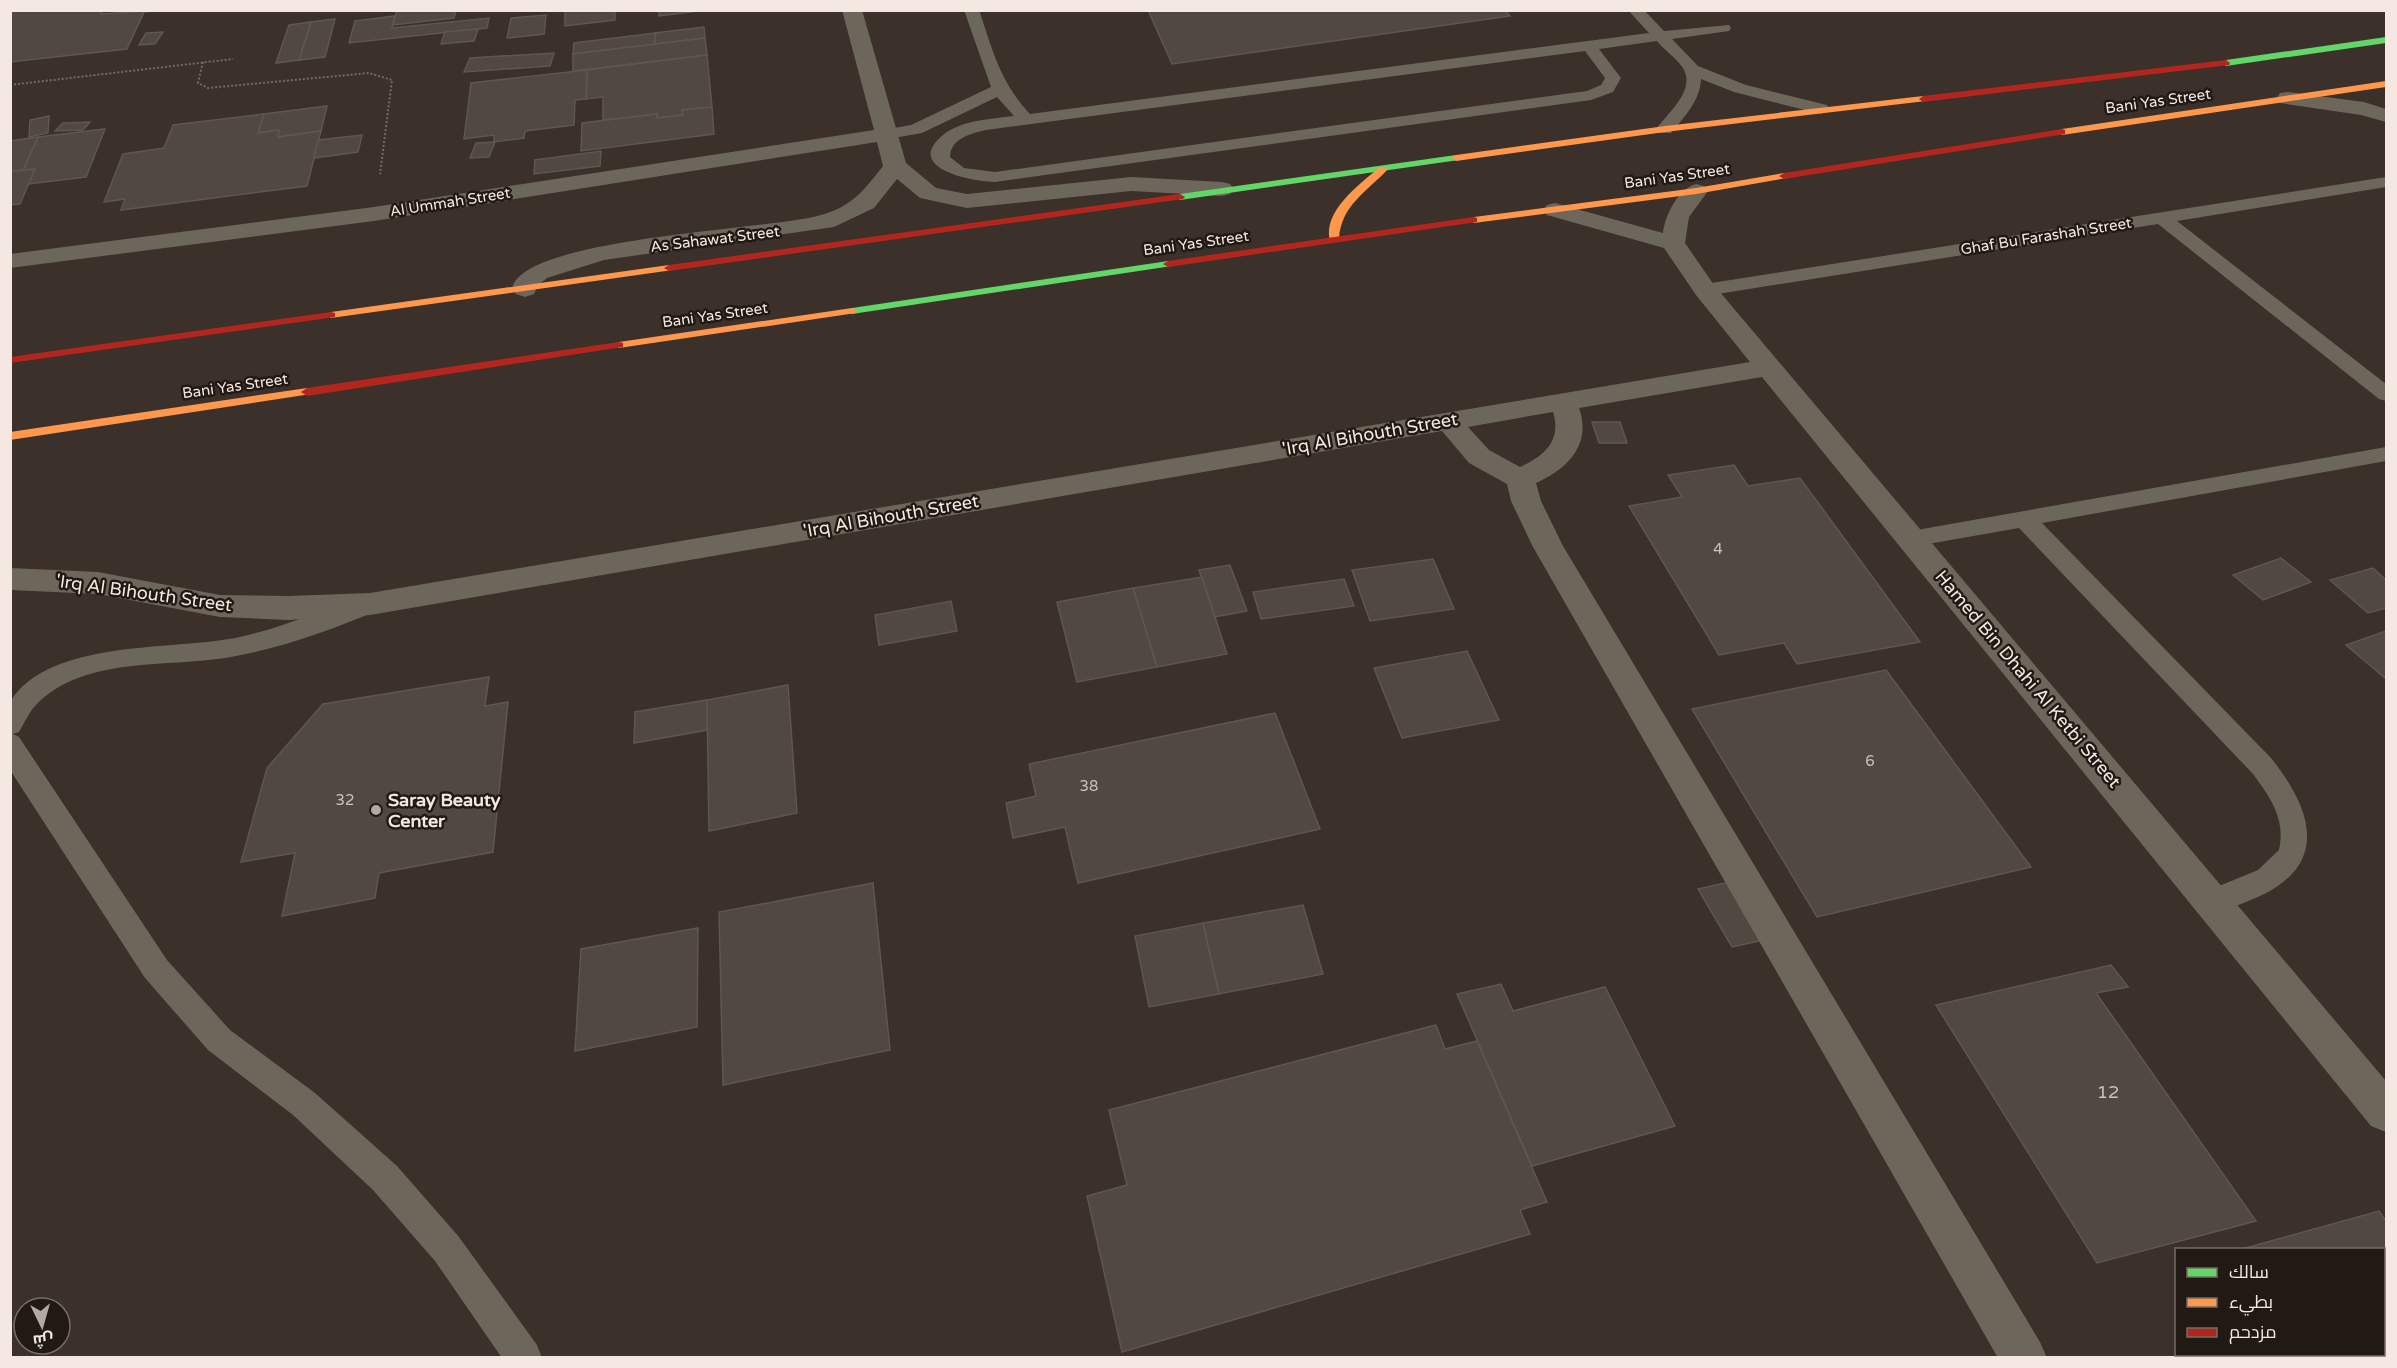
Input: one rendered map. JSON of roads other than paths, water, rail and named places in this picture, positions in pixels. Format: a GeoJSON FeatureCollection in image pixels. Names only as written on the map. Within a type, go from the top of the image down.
{"type":"FeatureCollection","features":[{"type":"Feature","properties":{"kind":"main road","name":"Bani Yas Street"},"geometry":{"type":"LineString","coordinates":[[10,360],[1222,189],[1383,170],[1665,129],[2211,65],[2386,39]]}},
{"type":"Feature","properties":{"kind":"main road","name":"Bani Yas Street"},"geometry":{"type":"LineString","coordinates":[[10,436],[1334,239],[1696,191],[1919,153],[2386,84]]}},
{"type":"Feature","properties":{"kind":"main road"},"geometry":{"type":"LineString","coordinates":[[1334,239],[1332,230],[1339,213],[1383,170]]}},
{"type":"Feature","properties":{"kind":"street"},"geometry":{"type":"LineString","coordinates":[[852,10],[895,166],[927,193],[967,201],[1131,184],[1222,189]]}},
{"type":"Feature","properties":{"kind":"street"},"geometry":{"type":"LineString","coordinates":[[2288,98],[2364,109],[2386,116]]}},
{"type":"Feature","properties":{"kind":"street","name":"Al Ummah Street"},"geometry":{"type":"LineString","coordinates":[[10,261],[374,214],[888,134]]}},
{"type":"Feature","properties":{"kind":"street","name":"As Sahawat Street"},"geometry":{"type":"LineString","coordinates":[[525,289],[526,282],[538,273],[601,253],[826,222],[866,203],[895,166]]}},
{"type":"Feature","properties":{"kind":"street"},"geometry":{"type":"LineString","coordinates":[[1555,210],[1673,243],[1677,217],[1696,191]]}},
{"type":"Feature","properties":{"kind":"street","name":"Hamed Bin Dhahi Al Ketbi Street"},"geometry":{"type":"LineString","coordinates":[[1673,243],[1705,290],[2386,1112]]}},
{"type":"Feature","properties":{"kind":"street","name":"'Irq Al Bihouth Street"},"geometry":{"type":"LineString","coordinates":[[10,579],[98,583],[220,606],[290,608],[370,604],[1769,367]]}},
{"type":"Feature","properties":{"kind":"street"},"geometry":{"type":"LineString","coordinates":[[1450,420],[1458,438],[1474,454],[1495,468],[1520,478],[1540,471],[1556,460],[1566,447],[1571,432],[1570,417],[1563,402]]}},
{"type":"Feature","properties":{"kind":"street"},"geometry":{"type":"LineString","coordinates":[[1520,478],[1526,501],[1548,547],[2024,1358]]}},
{"type":"Feature","properties":{"kind":"lane"},"geometry":{"type":"LineString","coordinates":[[971,10],[1000,89],[1026,120]]}},
{"type":"Feature","properties":{"kind":"lane"},"geometry":{"type":"LineString","coordinates":[[1635,10],[1692,69],[1740,89],[1821,109]]}},
{"type":"Feature","properties":{"kind":"lane"},"geometry":{"type":"LineString","coordinates":[[1589,46],[1613,78],[1610,87],[1597,94],[995,177],[957,174],[943,163],[942,148],[958,133],[984,125],[1723,28]]}},
{"type":"Feature","properties":{"kind":"lane"},"geometry":{"type":"LineString","coordinates":[[1665,129],[1692,94],[1695,84],[1692,69]]}},
{"type":"Feature","properties":{"kind":"lane"},"geometry":{"type":"LineString","coordinates":[[888,134],[916,129],[1000,89]]}},
{"type":"Feature","properties":{"kind":"lane","name":"Ghaf Bu Farashah Street"},"geometry":{"type":"LineString","coordinates":[[1705,290],[2386,182]]}},
{"type":"Feature","properties":{"kind":"lane"},"geometry":{"type":"LineString","coordinates":[[2161,218],[2386,394]]}},
{"type":"Feature","properties":{"kind":"lane"},"geometry":{"type":"LineString","coordinates":[[1911,539],[2386,454]]}},
{"type":"Feature","properties":{"kind":"lane"},"geometry":{"type":"LineString","coordinates":[[2024,519],[2262,766],[2277,784],[2288,803],[2295,822],[2295,840],[2291,856],[2280,870],[2266,880],[2212,902]]}},
{"type":"Feature","properties":{"kind":"lane"},"geometry":{"type":"LineString","coordinates":[[10,725],[15,713],[34,691],[62,674],[92,663],[233,648],[280,637],[370,604]]}},
{"type":"Feature","properties":{"kind":"lane"},"geometry":{"type":"LineString","coordinates":[[10,744],[13,752],[156,969],[219,1040],[304,1104],[385,1178],[447,1249],[524,1358]]}},
{"type":"Feature","properties":{"kind":"place","name":"Saray Beauty Center"},"geometry":{"type":"Point","coordinates":[376,810]}}]}
